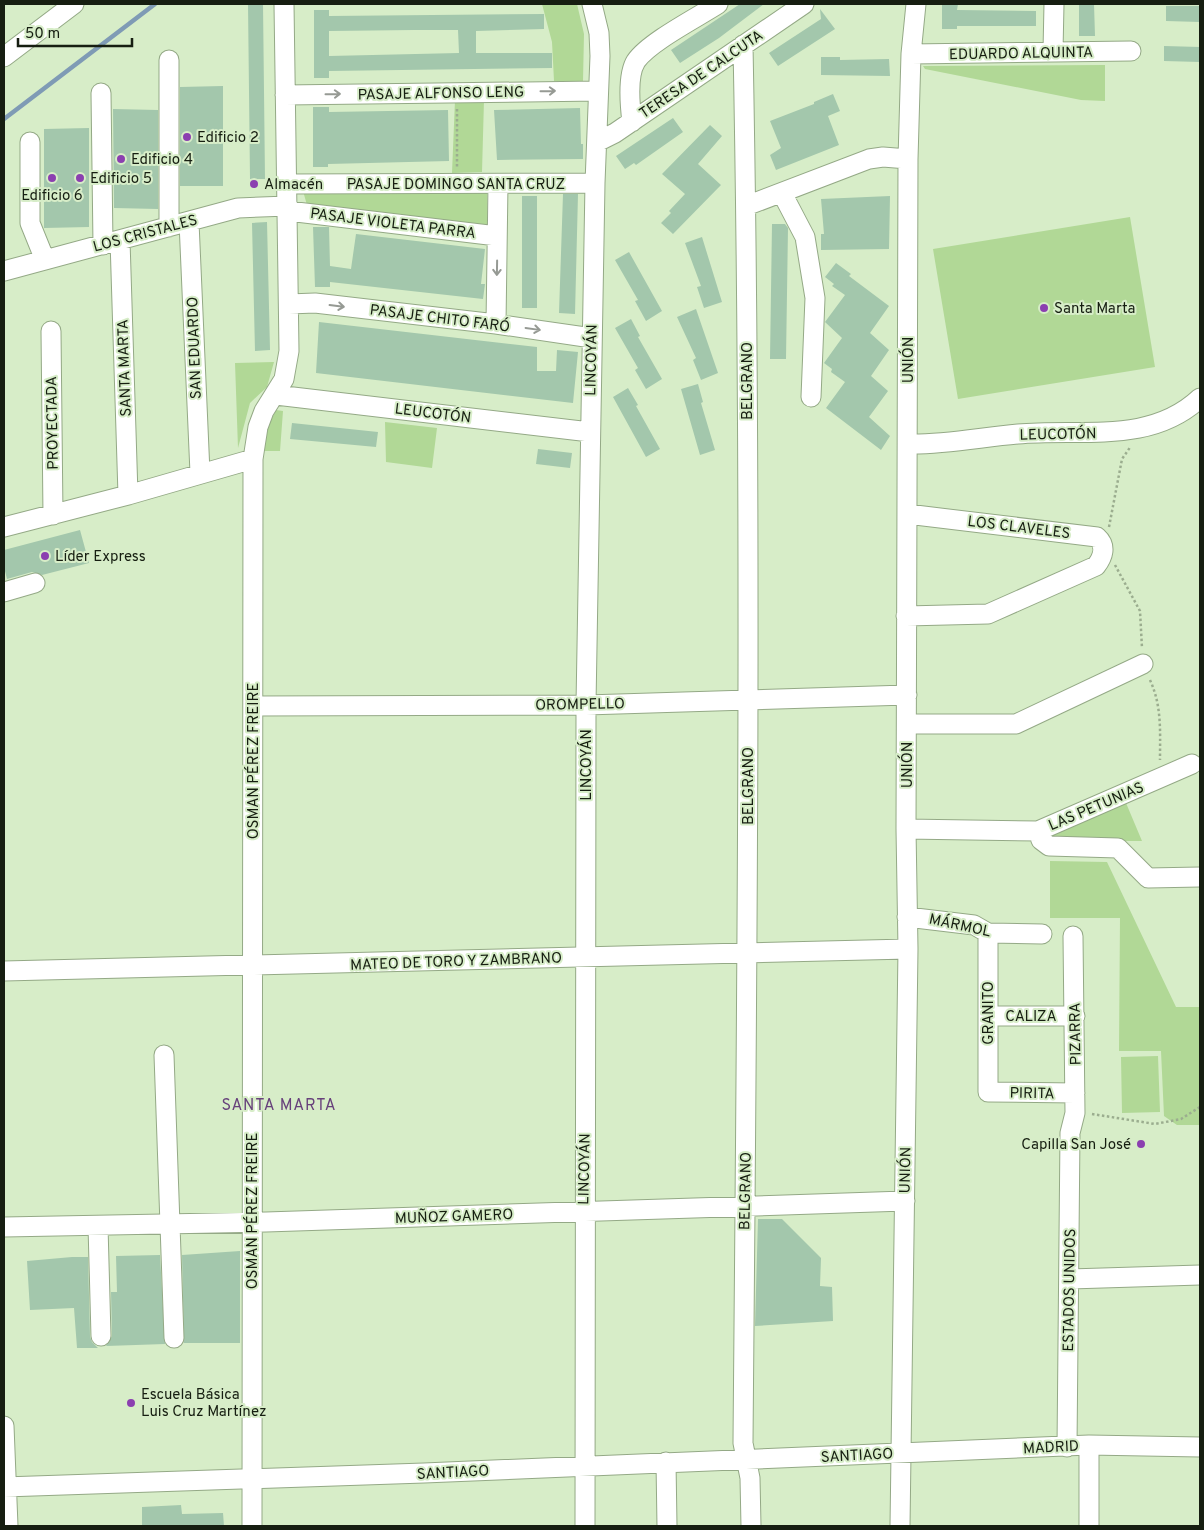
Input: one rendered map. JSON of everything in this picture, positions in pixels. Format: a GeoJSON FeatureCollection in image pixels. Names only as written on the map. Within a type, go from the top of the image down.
{"type":"FeatureCollection","features":[{"type":"Feature","properties":{"kind":"street"},"geometry":{"type":"LineString","coordinates":[[4,57],[74,4]]}},
{"type":"Feature","properties":{"kind":"street","name":"OSMAN PÉREZ FREIRE"},"geometry":{"type":"LineString","coordinates":[[252,1526],[253,459],[258,426],[264,411],[276,395],[288,365],[288,184],[284,4]]}},
{"type":"Feature","properties":{"kind":"street","name":"LINCOYÁN"},"geometry":{"type":"LineString","coordinates":[[584,1526],[586,705],[599,33],[592,4]]}},
{"type":"Feature","properties":{"kind":"street"},"geometry":{"type":"LineString","coordinates":[[632,122],[628,94],[635,62],[654,46],[718,4]]}},
{"type":"Feature","properties":{"kind":"street","name":"TERESA DE CALCUTA"},"geometry":{"type":"LineString","coordinates":[[597,142],[632,122],[804,4]]}},
{"type":"Feature","properties":{"kind":"street","name":"UNIÓN"},"geometry":{"type":"LineString","coordinates":[[900,1526],[908,949],[906,616],[908,159],[911,54],[916,4]]}},
{"type":"Feature","properties":{"kind":"street"},"geometry":{"type":"LineString","coordinates":[[1053,51],[1054,4]]}},
{"type":"Feature","properties":{"kind":"street","name":"BELGRANO"},"geometry":{"type":"LineString","coordinates":[[743,45],[746,206],[748,699],[748,953],[743,1443],[750,1478],[751,1526]]}},
{"type":"Feature","properties":{"kind":"street","name":"EDUARDO ALQUINTA"},"geometry":{"type":"LineString","coordinates":[[911,54],[1131,51]]}},
{"type":"Feature","properties":{"kind":"street"},"geometry":{"type":"LineString","coordinates":[[169,60],[169,227]]}},
{"type":"Feature","properties":{"kind":"street","name":"PASAJE ALFONSO LENG"},"geometry":{"type":"LineString","coordinates":[[285,94],[598,90]]}},
{"type":"Feature","properties":{"kind":"street","name":"SANTA MARTA"},"geometry":{"type":"LineString","coordinates":[[102,93],[128,496]]}},
{"type":"Feature","properties":{"kind":"street"},"geometry":{"type":"LineString","coordinates":[[30,142],[30,223],[45,260]]}},
{"type":"Feature","properties":{"kind":"street"},"geometry":{"type":"LineString","coordinates":[[746,206],[869,160],[883,157],[908,159]]}},
{"type":"Feature","properties":{"kind":"street","name":"PASAJE DOMINGO SANTA CRUZ"},"geometry":{"type":"LineString","coordinates":[[288,184],[595,183]]}},
{"type":"Feature","properties":{"kind":"street"},"geometry":{"type":"LineString","coordinates":[[496,324],[498,184]]}},
{"type":"Feature","properties":{"kind":"street"},"geometry":{"type":"LineString","coordinates":[[782,193],[805,237],[815,298],[811,397]]}},
{"type":"Feature","properties":{"kind":"street","name":"LOS CRISTALES"},"geometry":{"type":"LineString","coordinates":[[4,271],[238,208],[288,208]]}},
{"type":"Feature","properties":{"kind":"street","name":"PASAJE VIOLETA PARRA"},"geometry":{"type":"LineString","coordinates":[[288,208],[497,236]]}},
{"type":"Feature","properties":{"kind":"street","name":"SAN EDUARDO"},"geometry":{"type":"LineString","coordinates":[[189,222],[200,474]]}},
{"type":"Feature","properties":{"kind":"street","name":"PASAJE CHITO FARÓ"},"geometry":{"type":"LineString","coordinates":[[288,304],[315,303],[496,324],[592,338]]}},
{"type":"Feature","properties":{"kind":"street","name":"PROYECTADA"},"geometry":{"type":"LineString","coordinates":[[51,331],[53,515]]}},
{"type":"Feature","properties":{"kind":"street","name":"LEUCOTÓN"},"geometry":{"type":"LineString","coordinates":[[276,395],[590,432]]}},
{"type":"Feature","properties":{"kind":"street","name":"LEUCOTÓN"},"geometry":{"type":"LineString","coordinates":[[908,444],[929,444],[1020,434],[1082,434],[1133,430],[1160,423],[1188,409],[1200,398]]}},
{"type":"Feature","properties":{"kind":"street"},"geometry":{"type":"LineString","coordinates":[[4,527],[128,496],[253,459]]}},
{"type":"Feature","properties":{"kind":"street","name":"LOS CLAVELES"},"geometry":{"type":"LineString","coordinates":[[907,514],[1097,537],[1102,542],[1100,558]]}},
{"type":"Feature","properties":{"kind":"street"},"geometry":{"type":"LineString","coordinates":[[906,616],[988,614],[1100,558]]}},
{"type":"Feature","properties":{"kind":"street"},"geometry":{"type":"LineString","coordinates":[[4,592],[35,583]]}},
{"type":"Feature","properties":{"kind":"street"},"geometry":{"type":"LineString","coordinates":[[907,724],[1016,724],[1143,664]]}},
{"type":"Feature","properties":{"kind":"street","name":"OROMPELLO"},"geometry":{"type":"LineString","coordinates":[[253,706],[586,705],[907,695]]}},
{"type":"Feature","properties":{"kind":"street","name":"LAS PETUNIAS"},"geometry":{"type":"LineString","coordinates":[[906,830],[1038,831],[1192,764]]}},
{"type":"Feature","properties":{"kind":"street"},"geometry":{"type":"LineString","coordinates":[[1038,831],[1041,840],[1049,846],[1118,848],[1148,878],[1200,877]]}},
{"type":"Feature","properties":{"kind":"street","name":"MÁRMOL"},"geometry":{"type":"LineString","coordinates":[[907,917],[974,925],[988,933],[1042,934]]}},
{"type":"Feature","properties":{"kind":"street","name":"GRANITO"},"geometry":{"type":"LineString","coordinates":[[988,933],[988,1092]]}},
{"type":"Feature","properties":{"kind":"street","name":"PIZARRA"},"geometry":{"type":"LineString","coordinates":[[1070,1133],[1076,1113],[1073,936]]}},
{"type":"Feature","properties":{"kind":"street","name":"MATEO DE TORO Y ZAMBRANO"},"geometry":{"type":"LineString","coordinates":[[4,971],[908,949]]}},
{"type":"Feature","properties":{"kind":"street","name":"CALIZA"},"geometry":{"type":"LineString","coordinates":[[988,1016],[1075,1016]]}},
{"type":"Feature","properties":{"kind":"street"},"geometry":{"type":"LineString","coordinates":[[164,1054],[174,1338]]}},
{"type":"Feature","properties":{"kind":"street","name":"PIRITA"},"geometry":{"type":"LineString","coordinates":[[988,1092],[1075,1093]]}},
{"type":"Feature","properties":{"kind":"street","name":"ESTADOS UNIDOS"},"geometry":{"type":"LineString","coordinates":[[1067,1447],[1070,1133]]}},
{"type":"Feature","properties":{"kind":"street","name":"MUÑOZ GAMERO"},"geometry":{"type":"LineString","coordinates":[[4,1227],[253,1222],[905,1201]]}},
{"type":"Feature","properties":{"kind":"street"},"geometry":{"type":"LineString","coordinates":[[98,1226],[101,1336]]}},
{"type":"Feature","properties":{"kind":"street"},"geometry":{"type":"LineString","coordinates":[[1070,1279],[1200,1275]]}},
{"type":"Feature","properties":{"kind":"street"},"geometry":{"type":"LineString","coordinates":[[4,1426],[8,1526]]}},
{"type":"Feature","properties":{"kind":"street"},"geometry":{"type":"LineString","coordinates":[[1089,1445],[1089,1526]]}},
{"type":"Feature","properties":{"kind":"street","name":"MADRID"},"geometry":{"type":"LineString","coordinates":[[901,1453],[1089,1445],[1200,1447]]}},
{"type":"Feature","properties":{"kind":"street","name":"SANTIAGO"},"geometry":{"type":"LineString","coordinates":[[5,1487],[415,1474],[584,1465],[901,1453]]}},
{"type":"Feature","properties":{"kind":"street"},"geometry":{"type":"LineString","coordinates":[[666,1462],[667,1526]]}},
{"type":"Feature","properties":{"kind":"path"},"geometry":{"type":"LineString","coordinates":[[456,92],[458,184]]}},
{"type":"Feature","properties":{"kind":"path"},"geometry":{"type":"LineString","coordinates":[[1133,430],[1134,440],[1122,459],[1100,558],[1114,564],[1140,611],[1143,664],[1157,696],[1161,725],[1160,760],[1165,776]]}},
{"type":"Feature","properties":{"kind":"path"},"geometry":{"type":"LineString","coordinates":[[1076,1113],[1155,1124],[1181,1120],[1200,1107]]}},
{"type":"Feature","properties":{"kind":"green space"},"geometry":{"type":"Polygon","coordinates":[[[542,4],[577,4],[584,34],[583,81],[554,81],[552,42],[542,4]]]}},
{"type":"Feature","properties":{"kind":"green space"},"geometry":{"type":"Polygon","coordinates":[[[1105,65],[1105,101],[1081,100],[925,69],[923,66],[1105,65]]]}},
{"type":"Feature","properties":{"kind":"green space"},"geometry":{"type":"Polygon","coordinates":[[[455,100],[484,100],[482,172],[452,173],[455,100]]]}},
{"type":"Feature","properties":{"kind":"green space"},"geometry":{"type":"Polygon","coordinates":[[[487,190],[487,227],[307,205],[303,191],[487,190]]]}},
{"type":"Feature","properties":{"kind":"green space","name":"Santa Marta"},"geometry":{"type":"Polygon","coordinates":[[[1130,217],[1155,367],[958,399],[933,249],[1130,217]]]}},
{"type":"Feature","properties":{"kind":"green space"},"geometry":{"type":"Polygon","coordinates":[[[274,362],[267,387],[250,403],[238,448],[235,363],[274,362]]]}},
{"type":"Feature","properties":{"kind":"green space"},"geometry":{"type":"Polygon","coordinates":[[[276,410],[283,411],[280,451],[264,451],[266,430],[276,410]]]}},
{"type":"Feature","properties":{"kind":"green space"},"geometry":{"type":"Polygon","coordinates":[[[385,422],[437,428],[432,468],[386,462],[385,422]]]}},
{"type":"Feature","properties":{"kind":"green space"},"geometry":{"type":"Polygon","coordinates":[[[1126,803],[1142,841],[1048,841],[1048,835],[1126,803]]]}},
{"type":"Feature","properties":{"kind":"green space"},"geometry":{"type":"Polygon","coordinates":[[[1050,861],[1107,862],[1176,1007],[1200,1007],[1200,1125],[1177,1125],[1164,1116],[1161,1051],[1119,1051],[1120,918],[1050,918],[1050,861]]]}},
{"type":"Feature","properties":{"kind":"green space"},"geometry":{"type":"Polygon","coordinates":[[[1158,1056],[1160,1112],[1122,1113],[1121,1057],[1158,1056]]]}},
{"type":"Feature","properties":{"kind":"building"},"geometry":{"type":"Polygon","coordinates":[[[248,4],[263,4],[265,179],[250,179],[248,4]]]}},
{"type":"Feature","properties":{"kind":"building"},"geometry":{"type":"Polygon","coordinates":[[[740,4],[764,4],[719,38],[680,63],[671,50],[740,4]]]}},
{"type":"Feature","properties":{"kind":"building"},"geometry":{"type":"Polygon","coordinates":[[[942,4],[958,4],[957,10],[1036,11],[1036,26],[957,26],[957,29],[942,29],[942,4]]]}},
{"type":"Feature","properties":{"kind":"building"},"geometry":{"type":"Polygon","coordinates":[[[1079,4],[1094,4],[1095,36],[1079,36],[1079,4]]]}},
{"type":"Feature","properties":{"kind":"building"},"geometry":{"type":"Polygon","coordinates":[[[1166,6],[1200,6],[1200,22],[1166,21],[1166,6]]]}},
{"type":"Feature","properties":{"kind":"building"},"geometry":{"type":"Polygon","coordinates":[[[820,9],[835,29],[778,66],[769,53],[821,19],[820,9]]]}},
{"type":"Feature","properties":{"kind":"building"},"geometry":{"type":"Polygon","coordinates":[[[314,10],[329,10],[329,16],[544,14],[544,29],[476,31],[476,53],[552,53],[552,68],[329,71],[329,78],[314,78],[314,10]],[[458,30],[329,31],[329,56],[459,53],[458,30]]]}},
{"type":"Feature","properties":{"kind":"building"},"geometry":{"type":"Polygon","coordinates":[[[1164,46],[1200,47],[1200,62],[1164,61],[1164,46]]]}},
{"type":"Feature","properties":{"kind":"building"},"geometry":{"type":"Polygon","coordinates":[[[821,57],[840,57],[840,60],[889,59],[890,76],[821,75],[821,57]]]}},
{"type":"Feature","properties":{"kind":"building"},"geometry":{"type":"Polygon","coordinates":[[[223,86],[223,186],[180,186],[180,87],[223,86]]]}},
{"type":"Feature","properties":{"kind":"building"},"geometry":{"type":"Polygon","coordinates":[[[833,94],[840,111],[828,116],[839,145],[776,170],[770,155],[781,148],[770,121],[814,104],[814,102],[833,94]]]}},
{"type":"Feature","properties":{"kind":"building"},"geometry":{"type":"Polygon","coordinates":[[[313,107],[329,107],[329,112],[448,110],[449,161],[328,164],[328,167],[313,167],[313,107]]]}},
{"type":"Feature","properties":{"kind":"building"},"geometry":{"type":"Polygon","coordinates":[[[580,108],[583,159],[497,160],[494,110],[580,108]]]}},
{"type":"Feature","properties":{"kind":"building"},"geometry":{"type":"Polygon","coordinates":[[[113,109],[158,110],[158,209],[114,208],[113,109]]]}},
{"type":"Feature","properties":{"kind":"building"},"geometry":{"type":"Polygon","coordinates":[[[673,118],[683,132],[636,165],[634,163],[625,169],[616,156],[673,118]]]}},
{"type":"Feature","properties":{"kind":"building"},"geometry":{"type":"Polygon","coordinates":[[[710,125],[722,136],[698,164],[721,185],[673,234],[661,223],[685,194],[662,174],[710,125]]]}},
{"type":"Feature","properties":{"kind":"building"},"geometry":{"type":"Polygon","coordinates":[[[89,128],[89,227],[44,228],[44,129],[89,128]]]}},
{"type":"Feature","properties":{"kind":"building"},"geometry":{"type":"Polygon","coordinates":[[[563,194],[578,194],[575,314],[559,313],[563,194]]]}},
{"type":"Feature","properties":{"kind":"building"},"geometry":{"type":"Polygon","coordinates":[[[522,196],[537,196],[537,308],[522,308],[522,196]]]}},
{"type":"Feature","properties":{"kind":"building"},"geometry":{"type":"Polygon","coordinates":[[[890,196],[889,249],[821,250],[821,234],[824,234],[821,199],[890,196]]]}},
{"type":"Feature","properties":{"kind":"building"},"geometry":{"type":"Polygon","coordinates":[[[267,222],[270,350],[255,351],[252,223],[267,222]]]}},
{"type":"Feature","properties":{"kind":"building"},"geometry":{"type":"Polygon","coordinates":[[[772,224],[785,224],[788,228],[786,359],[770,359],[772,224]]]}},
{"type":"Feature","properties":{"kind":"building"},"geometry":{"type":"Polygon","coordinates":[[[313,227],[329,227],[330,266],[351,269],[356,234],[485,249],[481,284],[485,284],[483,299],[330,282],[330,287],[315,287],[313,227]]]}},
{"type":"Feature","properties":{"kind":"building"},"geometry":{"type":"Polygon","coordinates":[[[702,237],[722,302],[704,308],[697,287],[701,286],[685,243],[702,237]]]}},
{"type":"Feature","properties":{"kind":"building"},"geometry":{"type":"Polygon","coordinates":[[[629,252],[662,311],[646,321],[635,301],[638,300],[615,260],[629,252]]]}},
{"type":"Feature","properties":{"kind":"building"},"geometry":{"type":"Polygon","coordinates":[[[836,263],[851,274],[849,276],[889,306],[870,333],[889,350],[871,376],[888,391],[869,417],[890,436],[881,450],[826,408],[845,382],[831,372],[832,369],[824,363],[842,338],[825,322],[845,295],[832,286],[834,284],[825,277],[836,263]]]}},
{"type":"Feature","properties":{"kind":"building"},"geometry":{"type":"Polygon","coordinates":[[[696,309],[718,373],[701,380],[693,360],[696,358],[677,317],[696,309]]]}},
{"type":"Feature","properties":{"kind":"building"},"geometry":{"type":"Polygon","coordinates":[[[631,319],[640,336],[638,337],[662,379],[646,389],[635,370],[638,368],[615,328],[631,319]]]}},
{"type":"Feature","properties":{"kind":"building"},"geometry":{"type":"Polygon","coordinates":[[[319,322],[537,347],[537,371],[556,371],[557,350],[578,352],[573,403],[316,373],[319,322]]]}},
{"type":"Feature","properties":{"kind":"building"},"geometry":{"type":"Polygon","coordinates":[[[698,384],[703,402],[701,403],[715,450],[700,455],[681,389],[698,384]]]}},
{"type":"Feature","properties":{"kind":"building"},"geometry":{"type":"Polygon","coordinates":[[[628,388],[660,449],[646,457],[613,397],[628,388]]]}},
{"type":"Feature","properties":{"kind":"building"},"geometry":{"type":"Polygon","coordinates":[[[292,423],[378,432],[376,447],[290,439],[292,423]]]}},
{"type":"Feature","properties":{"kind":"building"},"geometry":{"type":"Polygon","coordinates":[[[538,449],[572,453],[570,468],[536,464],[538,449]]]}},
{"type":"Feature","properties":{"kind":"building","name":"Líder Express"},"geometry":{"type":"Polygon","coordinates":[[[80,530],[89,563],[42,575],[32,572],[7,579],[4,567],[4,550],[80,530]]]}},
{"type":"Feature","properties":{"kind":"building"},"geometry":{"type":"Polygon","coordinates":[[[758,1219],[782,1219],[821,1258],[820,1286],[832,1287],[833,1321],[755,1326],[758,1219]]]}},
{"type":"Feature","properties":{"kind":"building"},"geometry":{"type":"Polygon","coordinates":[[[240,1251],[240,1343],[184,1343],[182,1255],[240,1251]]]}},
{"type":"Feature","properties":{"kind":"building"},"geometry":{"type":"Polygon","coordinates":[[[160,1255],[165,1344],[106,1346],[112,1336],[111,1292],[117,1292],[116,1256],[160,1255]]]}},
{"type":"Feature","properties":{"kind":"building"},"geometry":{"type":"Polygon","coordinates":[[[88,1257],[90,1336],[92,1342],[98,1348],[77,1348],[74,1308],[30,1310],[27,1261],[88,1257]]]}},
{"type":"Feature","properties":{"kind":"building"},"geometry":{"type":"Polygon","coordinates":[[[181,1505],[182,1514],[223,1513],[224,1526],[142,1526],[142,1507],[181,1505]]]}},
{"type":"Feature","properties":{"kind":"waterway"},"geometry":{"type":"LineString","coordinates":[[4,119],[155,4]]}},
{"type":"Feature","properties":{"kind":"place","name":"Edificio 2"},"geometry":{"type":"Point","coordinates":[187,137]}},
{"type":"Feature","properties":{"kind":"place","name":"Edificio 4"},"geometry":{"type":"Point","coordinates":[121,159]}},
{"type":"Feature","properties":{"kind":"place","name":"Edificio 6"},"geometry":{"type":"Point","coordinates":[52,178]}},
{"type":"Feature","properties":{"kind":"place","name":"Edificio 5"},"geometry":{"type":"Point","coordinates":[80,178]}},
{"type":"Feature","properties":{"kind":"place","name":"Almacén"},"geometry":{"type":"Point","coordinates":[254,184]}},
{"type":"Feature","properties":{"kind":"place","name":"Santa Marta"},"geometry":{"type":"Point","coordinates":[1044,308]}},
{"type":"Feature","properties":{"kind":"place","name":"Líder Express"},"geometry":{"type":"Point","coordinates":[45,556]}},
{"type":"Feature","properties":{"kind":"place","name":"Capilla San José"},"geometry":{"type":"Point","coordinates":[1141,1144]}},
{"type":"Feature","properties":{"kind":"place","name":"Escuela Básica Luis Cruz Martínez"},"geometry":{"type":"Point","coordinates":[131,1403]}},
{"type":"Feature","properties":{"kind":"district","name":"SANTA MARTA"},"geometry":{"type":"Point","coordinates":[279,1104]}}]}
